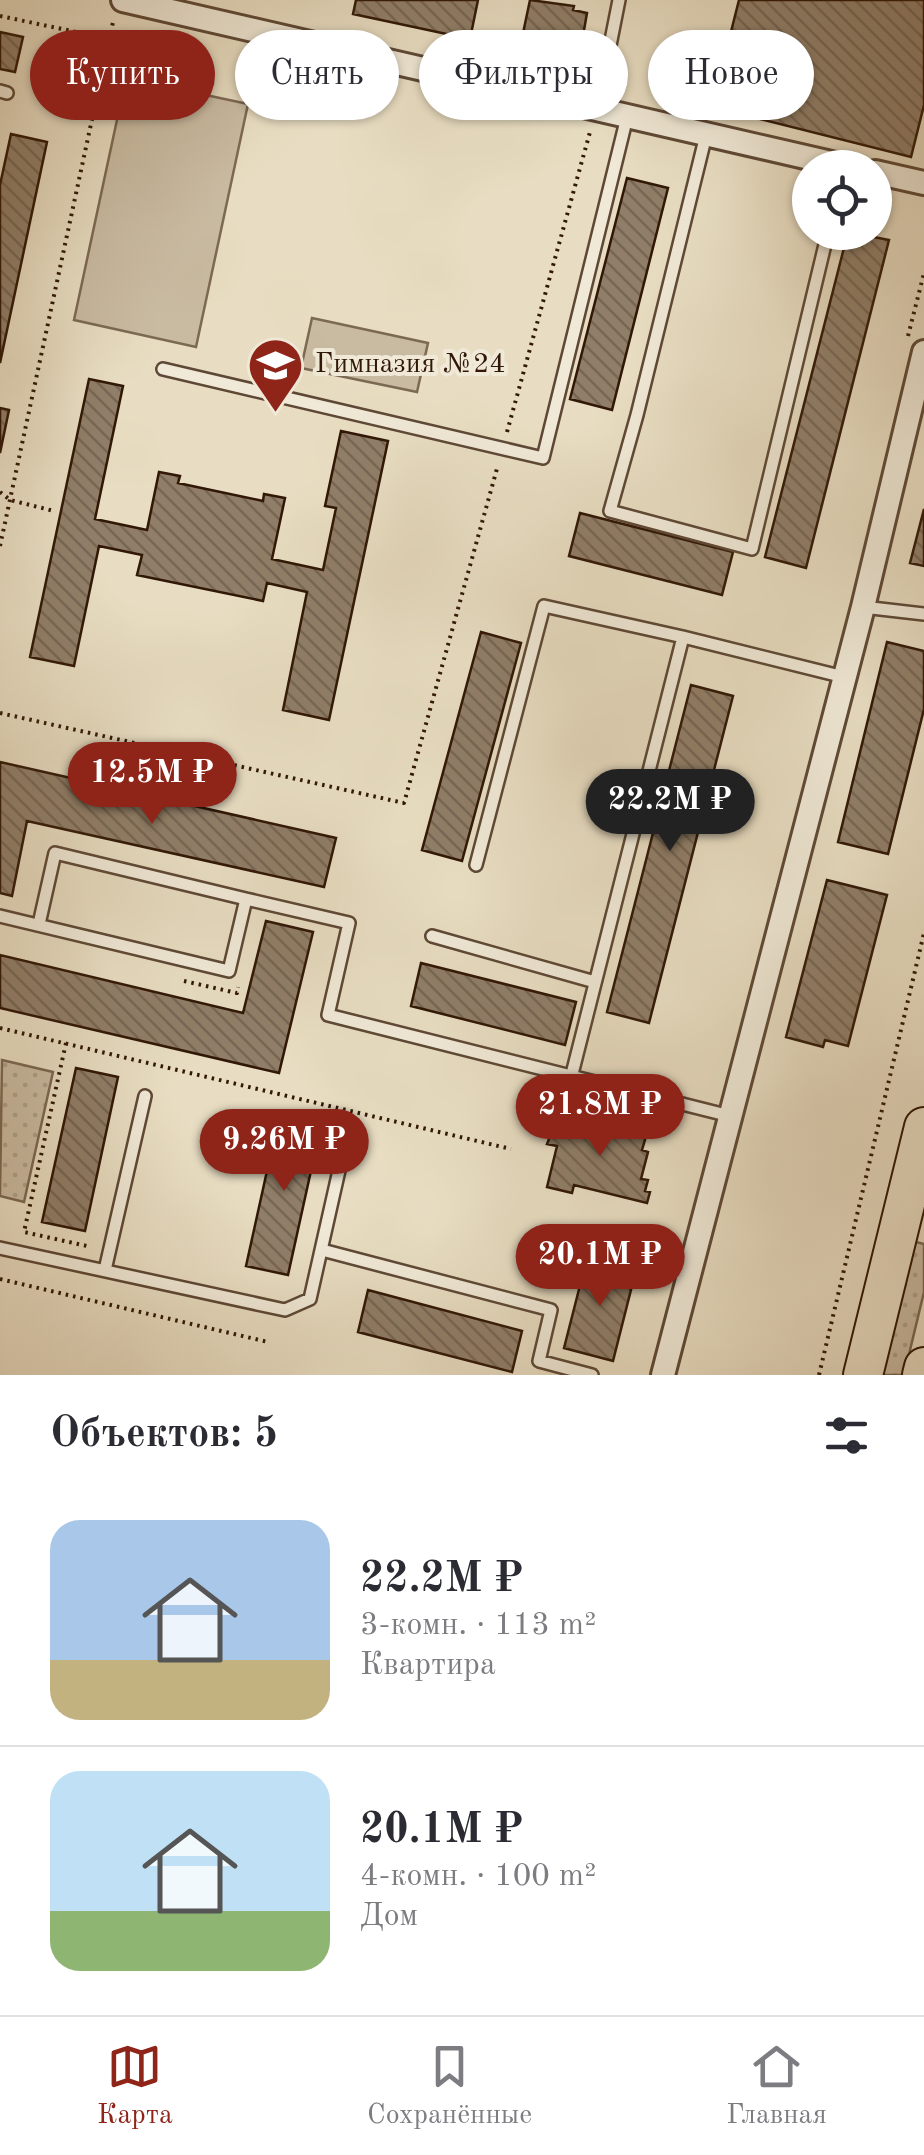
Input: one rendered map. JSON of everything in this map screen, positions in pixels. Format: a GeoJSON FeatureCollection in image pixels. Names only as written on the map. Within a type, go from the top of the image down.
{"type":"FeatureCollection","features":[{"type":"Feature","properties":{"kind":"main road"},"geometry":{"type":"LineString","coordinates":[[863,1375],[912,1227],[924,1127]]}},
{"type":"Feature","properties":{"kind":"main road"},"geometry":{"type":"LineString","coordinates":[[922,1375],[924,1367]]}},
{"type":"Feature","properties":{"kind":"street"},"geometry":{"type":"LineString","coordinates":[[119,8],[419,72]]}},
{"type":"Feature","properties":{"kind":"street"},"geometry":{"type":"LineString","coordinates":[[628,117],[792,154]]}},
{"type":"Feature","properties":{"kind":"street"},"geometry":{"type":"LineString","coordinates":[[892,176],[924,183]]}},
{"type":"Feature","properties":{"kind":"street"},"geometry":{"type":"LineString","coordinates":[[663,1375],[924,352]]}},
{"type":"Feature","properties":{"kind":"lane"},"geometry":{"type":"LineString","coordinates":[[613,30],[619,0]]}},
{"type":"Feature","properties":{"kind":"lane"},"geometry":{"type":"LineString","coordinates":[[163,369],[543,458],[626,120]]}},
{"type":"Feature","properties":{"kind":"lane"},"geometry":{"type":"LineString","coordinates":[[706,135],[638,415],[610,511],[752,549],[824,250]]}},
{"type":"Feature","properties":{"kind":"lane"},"geometry":{"type":"LineString","coordinates":[[476,865],[544,606],[844,677]]}},
{"type":"Feature","properties":{"kind":"lane"},"geometry":{"type":"LineString","coordinates":[[862,607],[924,614]]}},
{"type":"Feature","properties":{"kind":"lane"},"geometry":{"type":"LineString","coordinates":[[572,1074],[683,637]]}},
{"type":"Feature","properties":{"kind":"lane"},"geometry":{"type":"LineString","coordinates":[[38,924],[55,853],[349,922],[328,1014],[730,1116]]}},
{"type":"Feature","properties":{"kind":"lane"},"geometry":{"type":"LineString","coordinates":[[0,916],[229,971],[246,899]]}},
{"type":"Feature","properties":{"kind":"lane"},"geometry":{"type":"LineString","coordinates":[[432,936],[595,982]]}},
{"type":"Feature","properties":{"kind":"lane"},"geometry":{"type":"LineString","coordinates":[[105,1270],[146,1096]]}},
{"type":"Feature","properties":{"kind":"lane"},"geometry":{"type":"LineString","coordinates":[[0,1248],[285,1310],[310,1300],[347,1135]]}},
{"type":"Feature","properties":{"kind":"lane"},"geometry":{"type":"LineString","coordinates":[[322,1250],[551,1310],[536,1375]]}},
{"type":"Feature","properties":{"kind":"lane"},"geometry":{"type":"LineString","coordinates":[[540,1361],[592,1375]]}},
{"type":"Feature","properties":{"kind":"path"},"geometry":{"type":"LineString","coordinates":[[0,16],[70,30]]}},
{"type":"Feature","properties":{"kind":"path"},"geometry":{"type":"LineString","coordinates":[[0,546],[92,120]]}},
{"type":"Feature","properties":{"kind":"path"},"geometry":{"type":"LineString","coordinates":[[0,492],[10,500],[54,511]]}},
{"type":"Feature","properties":{"kind":"path"},"geometry":{"type":"LineString","coordinates":[[0,514],[8,508]]}},
{"type":"Feature","properties":{"kind":"path"},"geometry":{"type":"LineString","coordinates":[[0,713],[404,803]]}},
{"type":"Feature","properties":{"kind":"path"},"geometry":{"type":"LineString","coordinates":[[820,1375],[924,932]]}},
{"type":"Feature","properties":{"kind":"path"},"geometry":{"type":"LineString","coordinates":[[0,1028],[511,1149]]}},
{"type":"Feature","properties":{"kind":"path"},"geometry":{"type":"LineString","coordinates":[[66,1044],[24,1232],[86,1246]]}},
{"type":"Feature","properties":{"kind":"path"},"geometry":{"type":"LineString","coordinates":[[0,1279],[268,1342]]}},
{"type":"Feature","properties":{"kind":"shaded area"},"geometry":{"type":"Polygon","coordinates":[[[215,97],[235,101],[235,120],[245,120],[196,347],[74,320],[117,120],[215,120],[215,97]]]}},
{"type":"Feature","properties":{"kind":"shaded area"},"geometry":{"type":"Polygon","coordinates":[[[312,318],[428,343],[417,392],[301,368],[312,318]]]}},
{"type":"Feature","properties":{"kind":"shaded area"},"geometry":{"type":"Polygon","coordinates":[[[2,1060],[53,1072],[24,1202],[0,1196],[2,1060]]]}},
{"type":"Feature","properties":{"kind":"shaded area"},"geometry":{"type":"Polygon","coordinates":[[[911,1244],[924,1244],[924,1292],[904,1375],[880,1375],[911,1244]]]}},
{"type":"Feature","properties":{"kind":"building"},"geometry":{"type":"Polygon","coordinates":[[[356,0],[478,0],[472,30],[428,30],[353,14],[356,0]]]}},
{"type":"Feature","properties":{"kind":"building"},"geometry":{"type":"Polygon","coordinates":[[[530,0],[574,6],[573,10],[587,13],[584,30],[524,30],[530,0]]]}},
{"type":"Feature","properties":{"kind":"building"},"geometry":{"type":"Polygon","coordinates":[[[739,0],[924,0],[924,105],[911,157],[764,120],[814,120],[814,30],[731,30],[739,0]]]}},
{"type":"Feature","properties":{"kind":"building"},"geometry":{"type":"Polygon","coordinates":[[[0,32],[23,37],[15,72],[0,69],[0,32]]]}},
{"type":"Feature","properties":{"kind":"building"},"geometry":{"type":"Polygon","coordinates":[[[11,134],[47,142],[0,363],[0,185],[11,134]]]}},
{"type":"Feature","properties":{"kind":"building"},"geometry":{"type":"Polygon","coordinates":[[[627,178],[668,188],[612,410],[570,399],[627,178]]]}},
{"type":"Feature","properties":{"kind":"building"},"geometry":{"type":"Polygon","coordinates":[[[843,250],[886,250],[806,568],[765,557],[843,250]]]}},
{"type":"Feature","properties":{"kind":"building"},"geometry":{"type":"Polygon","coordinates":[[[89,379],[123,386],[95,519],[147,530],[159,472],[180,476],[178,483],[263,501],[264,494],[285,498],[272,559],[323,570],[336,508],[325,506],[341,431],[388,441],[329,720],[283,710],[307,592],[267,583],[263,601],[137,575],[142,555],[99,546],[74,666],[30,657],[89,379]]]}},
{"type":"Feature","properties":{"kind":"building"},"geometry":{"type":"Polygon","coordinates":[[[0,408],[9,410],[0,453],[0,408]]]}},
{"type":"Feature","properties":{"kind":"building"},"geometry":{"type":"Polygon","coordinates":[[[924,509],[924,566],[910,563],[924,509]]]}},
{"type":"Feature","properties":{"kind":"building"},"geometry":{"type":"Polygon","coordinates":[[[580,513],[733,552],[722,595],[569,556],[580,513]]]}},
{"type":"Feature","properties":{"kind":"building"},"geometry":{"type":"Polygon","coordinates":[[[481,632],[521,643],[462,861],[422,850],[481,632]]]}},
{"type":"Feature","properties":{"kind":"building"},"geometry":{"type":"Polygon","coordinates":[[[887,642],[924,651],[924,709],[888,854],[838,842],[887,642]]]}},
{"type":"Feature","properties":{"kind":"building"},"geometry":{"type":"Polygon","coordinates":[[[691,685],[733,696],[649,1023],[607,1012],[691,685]]]}},
{"type":"Feature","properties":{"kind":"building"},"geometry":{"type":"Polygon","coordinates":[[[0,762],[336,838],[324,887],[27,821],[12,896],[0,893],[0,762]]]}},
{"type":"Feature","properties":{"kind":"building"},"geometry":{"type":"Polygon","coordinates":[[[827,880],[887,895],[848,1046],[825,1040],[823,1047],[786,1037],[827,880]]]}},
{"type":"Feature","properties":{"kind":"building"},"geometry":{"type":"Polygon","coordinates":[[[266,921],[313,932],[279,1073],[0,1008],[0,955],[243,1013],[266,921]]]}},
{"type":"Feature","properties":{"kind":"building"},"geometry":{"type":"Polygon","coordinates":[[[421,963],[576,1002],[565,1045],[411,1006],[421,963]]]}},
{"type":"Feature","properties":{"kind":"building"},"geometry":{"type":"Polygon","coordinates":[[[76,1068],[118,1077],[85,1231],[42,1222],[76,1068]]]}},
{"type":"Feature","properties":{"kind":"building"},"geometry":{"type":"Polygon","coordinates":[[[280,1112],[322,1121],[288,1275],[246,1266],[280,1112]]]}},
{"type":"Feature","properties":{"kind":"building"},"geometry":{"type":"Polygon","coordinates":[[[557,1119],[595,1128],[597,1123],[620,1129],[623,1119],[637,1123],[636,1130],[647,1133],[642,1150],[648,1152],[641,1179],[648,1180],[647,1203],[574,1185],[572,1193],[547,1187],[557,1146],[547,1144],[557,1119]]]}},
{"type":"Feature","properties":{"kind":"building"},"geometry":{"type":"Polygon","coordinates":[[[587,1258],[636,1270],[613,1361],[564,1348],[587,1258]]]}},
{"type":"Feature","properties":{"kind":"building"},"geometry":{"type":"Polygon","coordinates":[[[368,1290],[522,1331],[512,1372],[358,1332],[368,1290]]]}},
{"type":"Feature","properties":{"kind":"place","name":"Гимназия №24"},"geometry":{"type":"Point","coordinates":[276,414]}}]}
